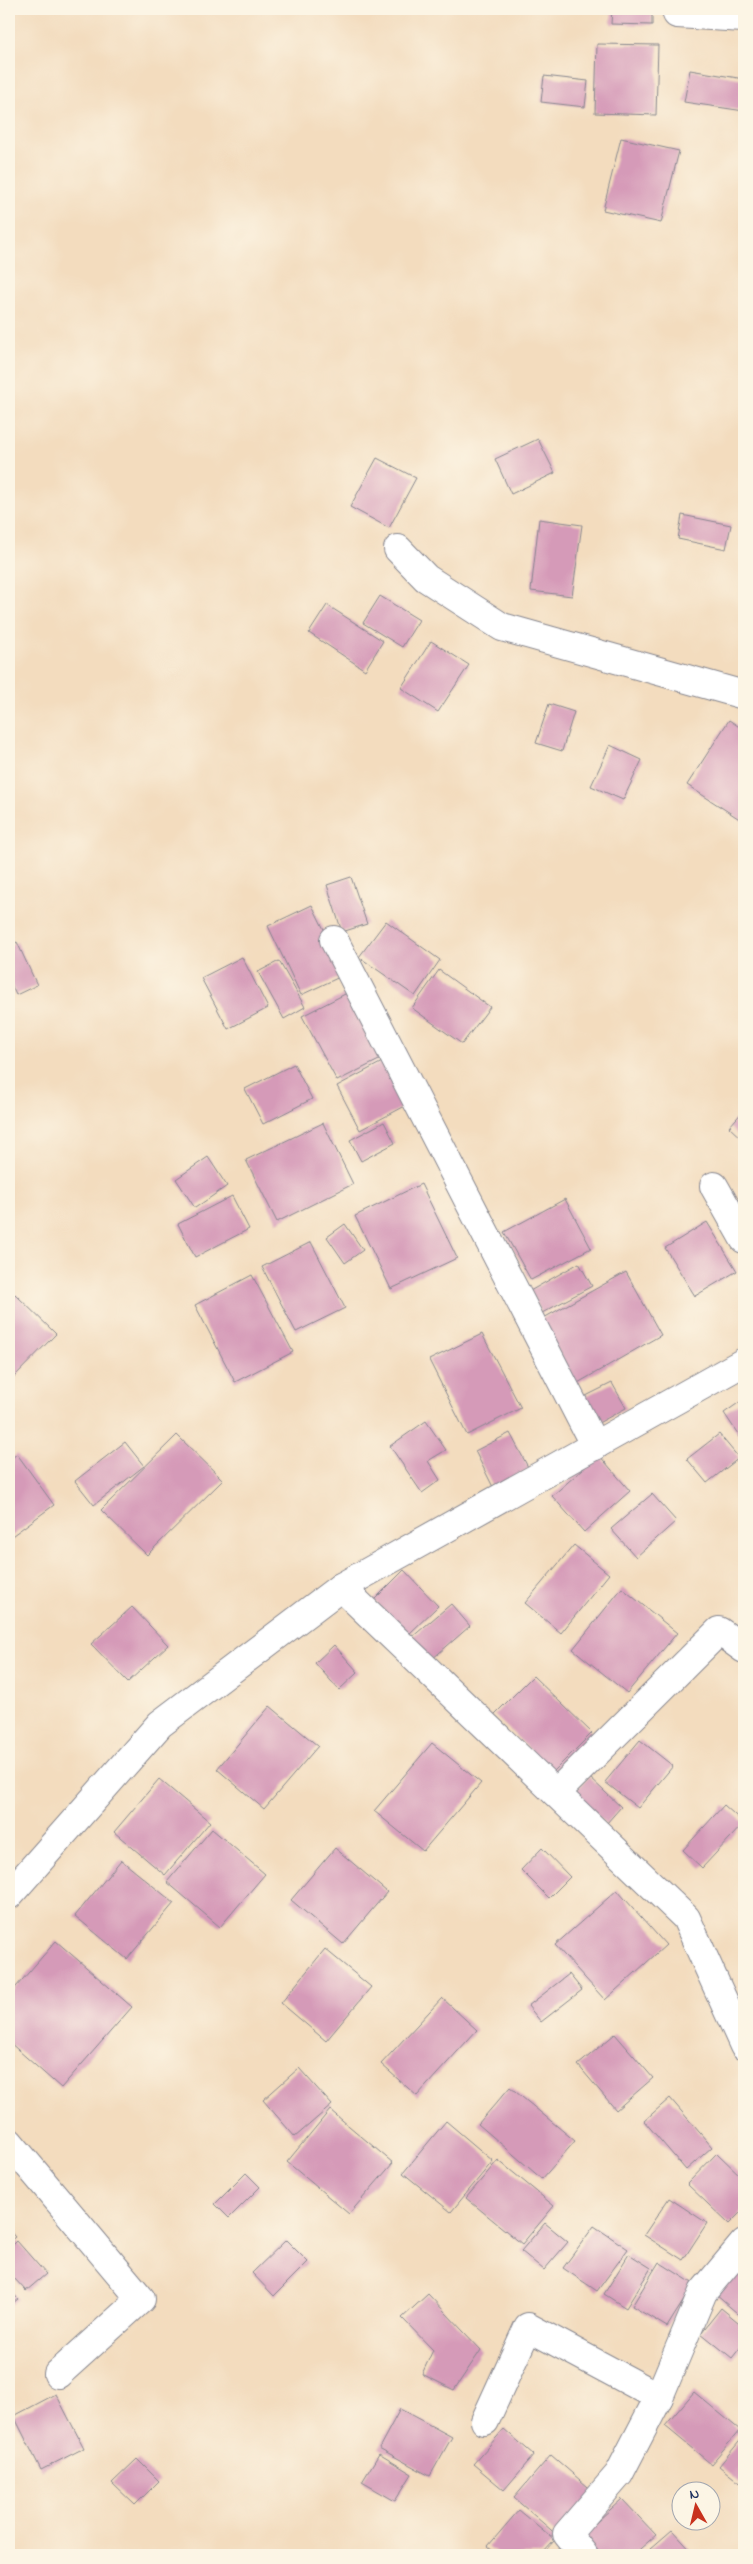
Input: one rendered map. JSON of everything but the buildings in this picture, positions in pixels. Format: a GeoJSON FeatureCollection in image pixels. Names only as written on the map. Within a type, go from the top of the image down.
{"type":"FeatureCollection","features":[{"type":"Feature","properties":{"kind":"street"},"geometry":{"type":"LineString","coordinates":[[677,14],[744,18]]}},
{"type":"Feature","properties":{"kind":"street"},"geometry":{"type":"LineString","coordinates":[[398,549],[426,578],[502,627],[744,695]]}},
{"type":"Feature","properties":{"kind":"street"},"geometry":{"type":"LineString","coordinates":[[334,940],[595,1446]]}},
{"type":"Feature","properties":{"kind":"street"},"geometry":{"type":"LineString","coordinates":[[714,1186],[744,1239]]}},
{"type":"Feature","properties":{"kind":"street"},"geometry":{"type":"LineString","coordinates":[[9,1895],[160,1724],[341,1587],[744,1362]]}},
{"type":"Feature","properties":{"kind":"street"},"geometry":{"type":"LineString","coordinates":[[341,1587],[686,1918],[744,2046]]}},
{"type":"Feature","properties":{"kind":"street"},"geometry":{"type":"LineString","coordinates":[[556,1793],[719,1631],[744,1649]]}},
{"type":"Feature","properties":{"kind":"street"},"geometry":{"type":"LineString","coordinates":[[9,2142],[142,2299],[58,2374]]}},
{"type":"Feature","properties":{"kind":"street"},"geometry":{"type":"LineString","coordinates":[[584,2555],[567,2534],[619,2474],[658,2397],[703,2292],[744,2243]]}},
{"type":"Feature","properties":{"kind":"street"},"geometry":{"type":"LineString","coordinates":[[485,2421],[528,2327],[658,2397]]}}]}
